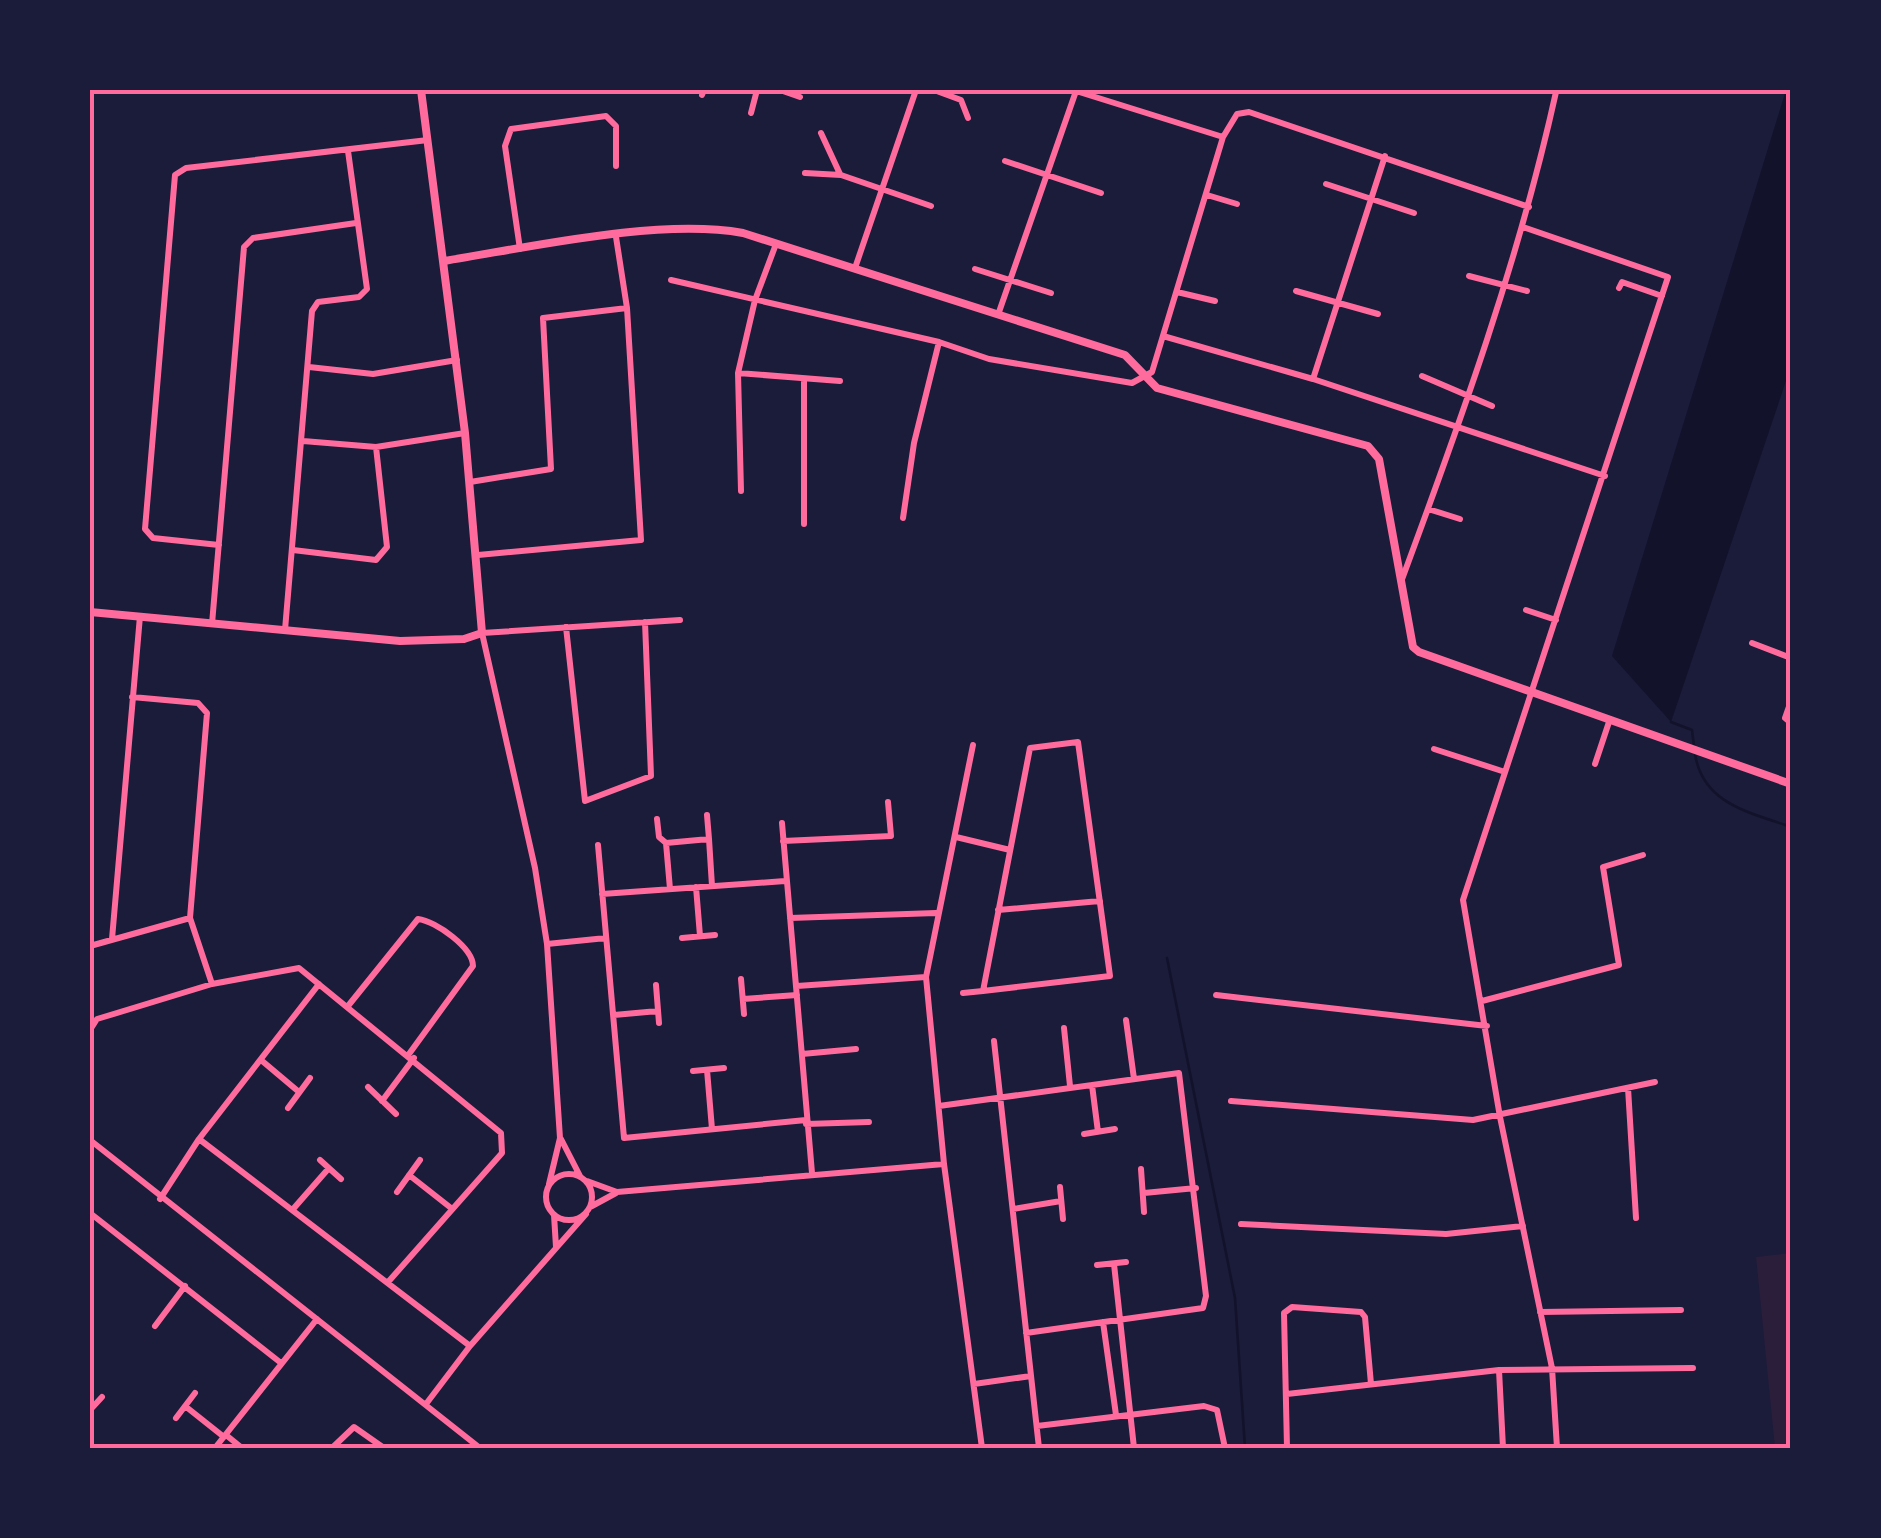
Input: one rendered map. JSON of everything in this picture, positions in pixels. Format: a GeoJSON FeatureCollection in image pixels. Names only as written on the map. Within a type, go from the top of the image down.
{"type":"FeatureCollection","features":[{"type":"Feature","properties":{"kind":"street"},"geometry":{"type":"LineString","coordinates":[[422,90],[465,433],[482,633],[535,868],[547,944],[560,1138],[546,1200],[554,1215],[556,1248]]}},
{"type":"Feature","properties":{"kind":"street"},"geometry":{"type":"LineString","coordinates":[[751,113],[757,90]]}},
{"type":"Feature","properties":{"kind":"street"},"geometry":{"type":"LineString","coordinates":[[780,90],[800,97]]}},
{"type":"Feature","properties":{"kind":"street"},"geometry":{"type":"LineString","coordinates":[[855,268],[916,90]]}},
{"type":"Feature","properties":{"kind":"street"},"geometry":{"type":"LineString","coordinates":[[934,90],[961,100],[968,118]]}},
{"type":"Feature","properties":{"kind":"street"},"geometry":{"type":"LineString","coordinates":[[999,312],[1075,90],[1223,137]]}},
{"type":"Feature","properties":{"kind":"street"},"geometry":{"type":"LineString","coordinates":[[1401,584],[1506,285],[1529,207],[1556,92],[1552,90]]}},
{"type":"Feature","properties":{"kind":"street"},"geometry":{"type":"LineString","coordinates":[[1147,377],[1223,137],[1237,114],[1248,112],[1529,207]]}},
{"type":"Feature","properties":{"kind":"street"},"geometry":{"type":"LineString","coordinates":[[520,248],[504,141],[511,130],[606,116],[616,126],[616,166]]}},
{"type":"Feature","properties":{"kind":"street"},"geometry":{"type":"LineString","coordinates":[[820,133],[841,175]]}},
{"type":"Feature","properties":{"kind":"street"},"geometry":{"type":"LineString","coordinates":[[220,544],[148,535],[175,176],[186,168],[429,140]]}},
{"type":"Feature","properties":{"kind":"street"},"geometry":{"type":"LineString","coordinates":[[285,630],[314,305],[359,297],[367,289],[348,151]]}},
{"type":"Feature","properties":{"kind":"street"},"geometry":{"type":"LineString","coordinates":[[1313,379],[1384,156]]}},
{"type":"Feature","properties":{"kind":"street"},"geometry":{"type":"LineString","coordinates":[[1005,161],[1100,193]]}},
{"type":"Feature","properties":{"kind":"street"},"geometry":{"type":"LineString","coordinates":[[804,172],[841,175],[931,206]]}},
{"type":"Feature","properties":{"kind":"street"},"geometry":{"type":"LineString","coordinates":[[1326,184],[1414,213]]}},
{"type":"Feature","properties":{"kind":"street"},"geometry":{"type":"LineString","coordinates":[[1206,195],[1237,204]]}},
{"type":"Feature","properties":{"kind":"street"},"geometry":{"type":"LineString","coordinates":[[212,626],[246,243],[356,222]]}},
{"type":"Feature","properties":{"kind":"street"},"geometry":{"type":"LineString","coordinates":[[1523,227],[1668,277],[1463,900],[1500,1116],[1552,1368],[1557,1448]]}},
{"type":"Feature","properties":{"kind":"street"},"geometry":{"type":"LineString","coordinates":[[444,261],[520,248],[720,229],[999,312],[1125,355],[1158,388],[1368,446],[1379,460],[1412,647],[1530,694],[1705,751],[1791,784]]}},
{"type":"Feature","properties":{"kind":"street"},"geometry":{"type":"LineString","coordinates":[[478,555],[641,540],[627,308],[616,237]]}},
{"type":"Feature","properties":{"kind":"street"},"geometry":{"type":"LineString","coordinates":[[741,492],[738,373],[755,300],[776,244]]}},
{"type":"Feature","properties":{"kind":"street"},"geometry":{"type":"LineString","coordinates":[[975,269],[1051,293]]}},
{"type":"Feature","properties":{"kind":"street"},"geometry":{"type":"LineString","coordinates":[[1470,276],[1527,292]]}},
{"type":"Feature","properties":{"kind":"street"},"geometry":{"type":"LineString","coordinates":[[671,280],[1025,365],[1132,382],[1147,377]]}},
{"type":"Feature","properties":{"kind":"street"},"geometry":{"type":"LineString","coordinates":[[1619,288],[1622,282],[1662,296]]}},
{"type":"Feature","properties":{"kind":"street"},"geometry":{"type":"LineString","coordinates":[[1296,291],[1378,314]]}},
{"type":"Feature","properties":{"kind":"street"},"geometry":{"type":"LineString","coordinates":[[1176,292],[1215,301]]}},
{"type":"Feature","properties":{"kind":"street"},"geometry":{"type":"LineString","coordinates":[[90,301],[90,317]]}},
{"type":"Feature","properties":{"kind":"street"},"geometry":{"type":"LineString","coordinates":[[470,482],[551,469],[543,318],[627,308]]}},
{"type":"Feature","properties":{"kind":"street"},"geometry":{"type":"LineString","coordinates":[[1163,336],[1313,379],[1456,430],[1605,476]]}},
{"type":"Feature","properties":{"kind":"street"},"geometry":{"type":"LineString","coordinates":[[903,518],[914,444],[939,342]]}},
{"type":"Feature","properties":{"kind":"street"},"geometry":{"type":"LineString","coordinates":[[309,366],[373,374],[456,360]]}},
{"type":"Feature","properties":{"kind":"street"},"geometry":{"type":"LineString","coordinates":[[738,373],[840,381]]}},
{"type":"Feature","properties":{"kind":"street"},"geometry":{"type":"LineString","coordinates":[[1422,376],[1492,406]]}},
{"type":"Feature","properties":{"kind":"street"},"geometry":{"type":"LineString","coordinates":[[804,380],[804,524]]}},
{"type":"Feature","properties":{"kind":"street"},"geometry":{"type":"LineString","coordinates":[[303,441],[376,447],[465,433]]}},
{"type":"Feature","properties":{"kind":"street"},"geometry":{"type":"LineString","coordinates":[[293,550],[376,560],[384,555],[388,546],[376,447]]}},
{"type":"Feature","properties":{"kind":"street"},"geometry":{"type":"LineString","coordinates":[[1428,509],[1460,520]]}},
{"type":"Feature","properties":{"kind":"street"},"geometry":{"type":"LineString","coordinates":[[1526,610],[1556,620]]}},
{"type":"Feature","properties":{"kind":"street"},"geometry":{"type":"LineString","coordinates":[[90,612],[400,641],[680,620]]}},
{"type":"Feature","properties":{"kind":"street"},"geometry":{"type":"LineString","coordinates":[[112,939],[140,616]]}},
{"type":"Feature","properties":{"kind":"street"},"geometry":{"type":"LineString","coordinates":[[566,627],[584,801],[651,776],[645,622]]}},
{"type":"Feature","properties":{"kind":"street"},"geometry":{"type":"LineString","coordinates":[[1752,644],[1791,658]]}},
{"type":"Feature","properties":{"kind":"street"},"geometry":{"type":"LineString","coordinates":[[132,697],[198,704],[207,713],[190,918],[212,984]]}},
{"type":"Feature","properties":{"kind":"street"},"geometry":{"type":"LineString","coordinates":[[1791,702],[1785,718],[1791,723]]}},
{"type":"Feature","properties":{"kind":"street"},"geometry":{"type":"LineString","coordinates":[[1595,764],[1610,719]]}},
{"type":"Feature","properties":{"kind":"street"},"geometry":{"type":"LineString","coordinates":[[963,993],[983,991],[1110,976],[1078,742],[1030,748],[983,991]]}},
{"type":"Feature","properties":{"kind":"street"},"geometry":{"type":"LineString","coordinates":[[973,745],[956,837],[936,913],[926,978],[944,1164],[982,1448]]}},
{"type":"Feature","properties":{"kind":"street"},"geometry":{"type":"LineString","coordinates":[[1434,749],[1505,772]]}},
{"type":"Feature","properties":{"kind":"street"},"geometry":{"type":"LineString","coordinates":[[784,841],[890,836],[888,802]]}},
{"type":"Feature","properties":{"kind":"street"},"geometry":{"type":"LineString","coordinates":[[708,816],[712,886]]}},
{"type":"Feature","properties":{"kind":"street"},"geometry":{"type":"LineString","coordinates":[[657,819],[659,837],[666,844],[670,890]]}},
{"type":"Feature","properties":{"kind":"street"},"geometry":{"type":"LineString","coordinates":[[782,822],[812,1173]]}},
{"type":"Feature","properties":{"kind":"street"},"geometry":{"type":"LineString","coordinates":[[956,837],[1010,850]]}},
{"type":"Feature","properties":{"kind":"street"},"geometry":{"type":"LineString","coordinates":[[666,844],[709,839]]}},
{"type":"Feature","properties":{"kind":"street"},"geometry":{"type":"LineString","coordinates":[[598,845],[624,1138],[806,1122],[868,1122]]}},
{"type":"Feature","properties":{"kind":"street"},"geometry":{"type":"LineString","coordinates":[[1482,1001],[1619,966],[1604,867],[1643,855]]}},
{"type":"Feature","properties":{"kind":"street"},"geometry":{"type":"LineString","coordinates":[[602,894],[785,881]]}},
{"type":"Feature","properties":{"kind":"street"},"geometry":{"type":"LineString","coordinates":[[696,887],[700,936]]}},
{"type":"Feature","properties":{"kind":"street"},"geometry":{"type":"LineString","coordinates":[[998,910],[1100,901]]}},
{"type":"Feature","properties":{"kind":"street"},"geometry":{"type":"LineString","coordinates":[[790,918],[936,913]]}},
{"type":"Feature","properties":{"kind":"street"},"geometry":{"type":"LineString","coordinates":[[90,946],[190,918]]}},
{"type":"Feature","properties":{"kind":"street"},"geometry":{"type":"LineString","coordinates":[[348,1006],[413,922],[428,921],[471,955],[473,966],[382,1101]]}},
{"type":"Feature","properties":{"kind":"street"},"geometry":{"type":"LineString","coordinates":[[682,938],[714,935]]}},
{"type":"Feature","properties":{"kind":"street"},"geometry":{"type":"LineString","coordinates":[[547,944],[606,938]]}},
{"type":"Feature","properties":{"kind":"street"},"geometry":{"type":"LineString","coordinates":[[90,1030],[98,1018],[212,984],[299,968],[412,1056],[501,1134],[504,1143],[502,1152],[389,1281]]}},
{"type":"Feature","properties":{"kind":"street"},"geometry":{"type":"LineString","coordinates":[[797,986],[926,978]]}},
{"type":"Feature","properties":{"kind":"street"},"geometry":{"type":"LineString","coordinates":[[741,979],[744,1014]]}},
{"type":"Feature","properties":{"kind":"street"},"geometry":{"type":"LineString","coordinates":[[160,1199],[199,1139],[320,984]]}},
{"type":"Feature","properties":{"kind":"street"},"geometry":{"type":"LineString","coordinates":[[656,985],[659,1023]]}},
{"type":"Feature","properties":{"kind":"street"},"geometry":{"type":"LineString","coordinates":[[1216,994],[1487,1026]]}},
{"type":"Feature","properties":{"kind":"street"},"geometry":{"type":"LineString","coordinates":[[743,999],[798,995]]}},
{"type":"Feature","properties":{"kind":"street"},"geometry":{"type":"LineString","coordinates":[[614,1015],[658,1011]]}},
{"type":"Feature","properties":{"kind":"street"},"geometry":{"type":"LineString","coordinates":[[1126,1020],[1134,1079]]}},
{"type":"Feature","properties":{"kind":"street"},"geometry":{"type":"LineString","coordinates":[[1064,1028],[1070,1086]]}},
{"type":"Feature","properties":{"kind":"street"},"geometry":{"type":"LineString","coordinates":[[994,1041],[1039,1448]]}},
{"type":"Feature","properties":{"kind":"street"},"geometry":{"type":"LineString","coordinates":[[802,1054],[856,1049]]}},
{"type":"Feature","properties":{"kind":"street"},"geometry":{"type":"LineString","coordinates":[[261,1060],[300,1092]]}},
{"type":"Feature","properties":{"kind":"street"},"geometry":{"type":"LineString","coordinates":[[693,1071],[724,1068]]}},
{"type":"Feature","properties":{"kind":"street"},"geometry":{"type":"LineString","coordinates":[[707,1070],[712,1129]]}},
{"type":"Feature","properties":{"kind":"street"},"geometry":{"type":"LineString","coordinates":[[939,1106],[1179,1073],[1196,1188],[1206,1296],[1203,1308],[1026,1333]]}},
{"type":"Feature","properties":{"kind":"street"},"geometry":{"type":"LineString","coordinates":[[288,1108],[310,1078]]}},
{"type":"Feature","properties":{"kind":"street"},"geometry":{"type":"LineString","coordinates":[[1231,1101],[1473,1120],[1655,1082]]}},
{"type":"Feature","properties":{"kind":"street"},"geometry":{"type":"LineString","coordinates":[[1092,1085],[1098,1132]]}},
{"type":"Feature","properties":{"kind":"street"},"geometry":{"type":"LineString","coordinates":[[368,1088],[396,1114]]}},
{"type":"Feature","properties":{"kind":"street"},"geometry":{"type":"LineString","coordinates":[[1628,1088],[1636,1218]]}},
{"type":"Feature","properties":{"kind":"street"},"geometry":{"type":"LineString","coordinates":[[1084,1134],[1115,1129]]}},
{"type":"Feature","properties":{"kind":"street"},"geometry":{"type":"LineString","coordinates":[[426,1404],[470,1346],[588,1210],[584,1178],[560,1138]]}},
{"type":"Feature","properties":{"kind":"street"},"geometry":{"type":"LineString","coordinates":[[199,1139],[470,1346]]}},
{"type":"Feature","properties":{"kind":"street"},"geometry":{"type":"LineString","coordinates":[[91,1144],[480,1448]]}},
{"type":"Feature","properties":{"kind":"street"},"geometry":{"type":"LineString","coordinates":[[320,1160],[341,1179]]}},
{"type":"Feature","properties":{"kind":"street"},"geometry":{"type":"LineString","coordinates":[[397,1192],[420,1160]]}},
{"type":"Feature","properties":{"kind":"street"},"geometry":{"type":"LineString","coordinates":[[554,1215],[570,1220],[617,1192],[944,1164]]}},
{"type":"Feature","properties":{"kind":"street"},"geometry":{"type":"LineString","coordinates":[[294,1208],[329,1168]]}},
{"type":"Feature","properties":{"kind":"street"},"geometry":{"type":"LineString","coordinates":[[1140,1169],[1144,1212]]}},
{"type":"Feature","properties":{"kind":"street"},"geometry":{"type":"LineString","coordinates":[[549,1184],[563,1174],[617,1192]]}},
{"type":"Feature","properties":{"kind":"street"},"geometry":{"type":"LineString","coordinates":[[409,1175],[451,1208]]}},
{"type":"Feature","properties":{"kind":"street"},"geometry":{"type":"LineString","coordinates":[[1060,1188],[1064,1220]]}},
{"type":"Feature","properties":{"kind":"street"},"geometry":{"type":"LineString","coordinates":[[1144,1193],[1196,1188]]}},
{"type":"Feature","properties":{"kind":"street"},"geometry":{"type":"LineString","coordinates":[[1012,1209],[1061,1201]]}},
{"type":"Feature","properties":{"kind":"street"},"geometry":{"type":"LineString","coordinates":[[90,1213],[281,1363]]}},
{"type":"Feature","properties":{"kind":"street"},"geometry":{"type":"LineString","coordinates":[[1241,1224],[1446,1234],[1523,1226]]}},
{"type":"Feature","properties":{"kind":"street"},"geometry":{"type":"LineString","coordinates":[[1097,1266],[1126,1262]]}},
{"type":"Feature","properties":{"kind":"street"},"geometry":{"type":"LineString","coordinates":[[1114,1264],[1134,1448]]}},
{"type":"Feature","properties":{"kind":"street"},"geometry":{"type":"LineString","coordinates":[[155,1326],[185,1286]]}},
{"type":"Feature","properties":{"kind":"street"},"geometry":{"type":"LineString","coordinates":[[1288,1448],[1284,1313],[1292,1307],[1360,1312],[1365,1318],[1372,1384]]}},
{"type":"Feature","properties":{"kind":"street"},"geometry":{"type":"LineString","coordinates":[[1540,1312],[1682,1310]]}},
{"type":"Feature","properties":{"kind":"street"},"geometry":{"type":"LineString","coordinates":[[215,1448],[317,1319]]}},
{"type":"Feature","properties":{"kind":"street"},"geometry":{"type":"LineString","coordinates":[[1104,1322],[1116,1415]]}},
{"type":"Feature","properties":{"kind":"street"},"geometry":{"type":"LineString","coordinates":[[1288,1394],[1499,1370],[1693,1368]]}},
{"type":"Feature","properties":{"kind":"street"},"geometry":{"type":"LineString","coordinates":[[1499,1370],[1503,1448]]}},
{"type":"Feature","properties":{"kind":"street"},"geometry":{"type":"LineString","coordinates":[[974,1384],[1031,1376]]}},
{"type":"Feature","properties":{"kind":"street"},"geometry":{"type":"LineString","coordinates":[[176,1418],[195,1393]]}},
{"type":"Feature","properties":{"kind":"street"},"geometry":{"type":"LineString","coordinates":[[90,1410],[102,1397]]}},
{"type":"Feature","properties":{"kind":"street"},"geometry":{"type":"LineString","coordinates":[[186,1406],[242,1448]]}},
{"type":"Feature","properties":{"kind":"street"},"geometry":{"type":"LineString","coordinates":[[1036,1426],[1204,1406],[1216,1410],[1222,1421],[1225,1448]]}},
{"type":"Feature","properties":{"kind":"street"},"geometry":{"type":"LineString","coordinates":[[332,1448],[348,1429],[361,1429],[384,1448]]}},
{"type":"Feature","properties":{"kind":"shaded area"},"geometry":{"type":"Polygon","coordinates":[[[1786,90],[1791,90],[1791,366],[1671,722],[1612,656],[1786,90]]]}},
{"type":"Feature","properties":{"kind":"shaded area"},"geometry":{"type":"Polygon","coordinates":[[[1791,1253],[1791,1448],[1775,1448],[1756,1257],[1791,1253]]]}},
{"type":"Feature","properties":{"kind":"waterway"},"geometry":{"type":"LineString","coordinates":[[1671,722],[1692,730],[1694,746]]}},
{"type":"Feature","properties":{"kind":"waterway"},"geometry":{"type":"LineString","coordinates":[[1695,754],[1707,784],[1718,795],[1730,804],[1791,827]]}},
{"type":"Feature","properties":{"kind":"waterway"},"geometry":{"type":"LineString","coordinates":[[1167,958],[1235,1298],[1245,1448]]}}]}
